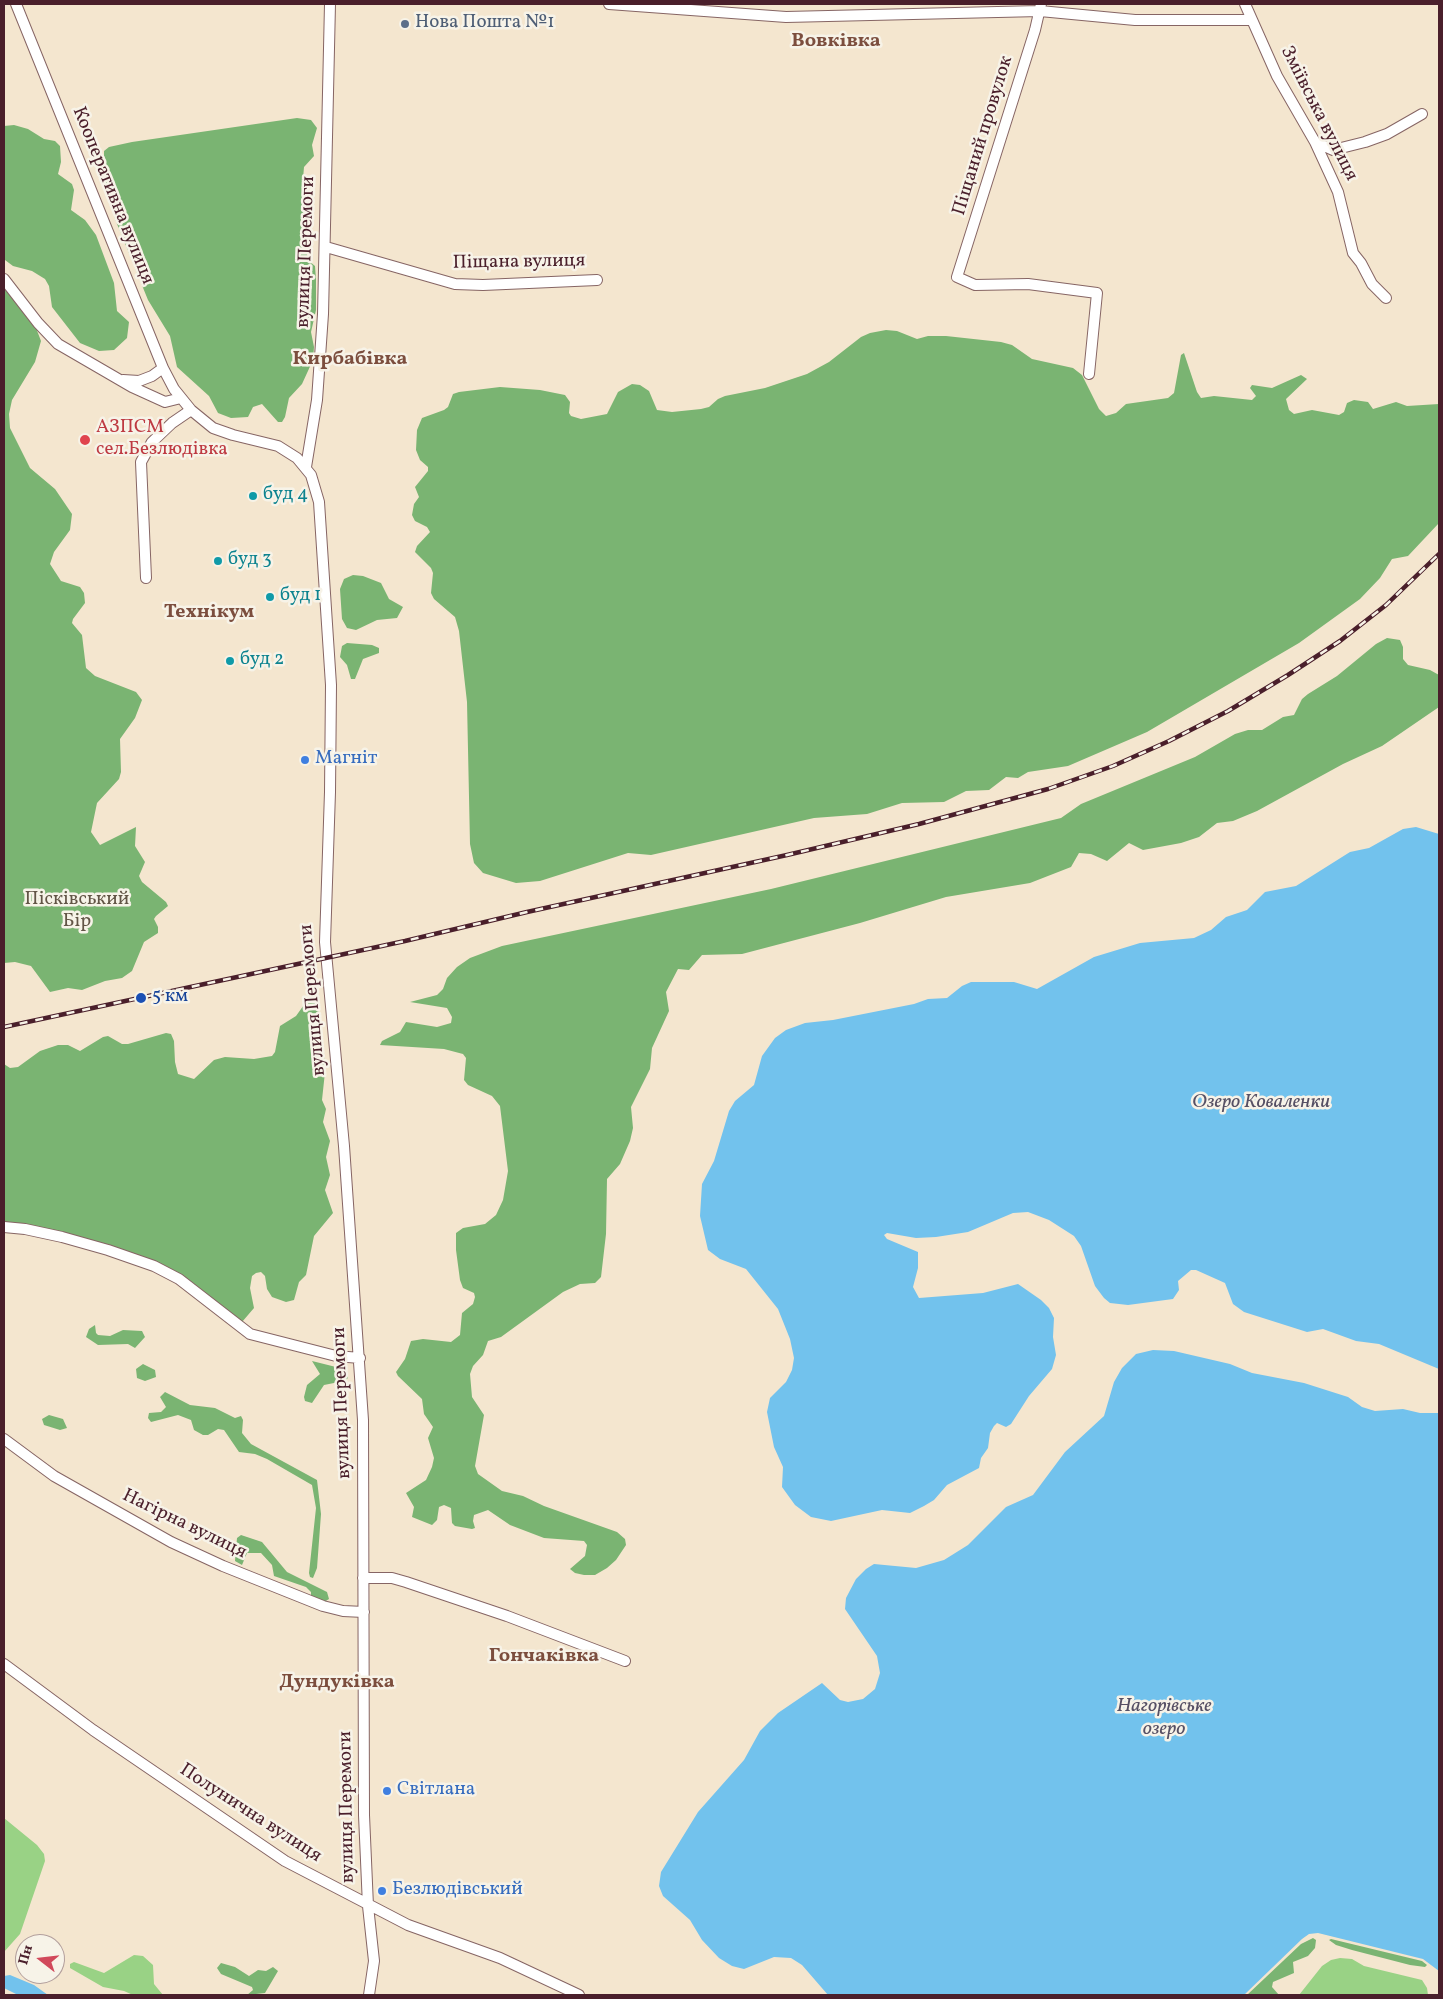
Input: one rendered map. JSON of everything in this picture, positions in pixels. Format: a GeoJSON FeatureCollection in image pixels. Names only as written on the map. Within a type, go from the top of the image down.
{"type":"FeatureCollection","features":[{"type":"Feature","properties":{"kind":"street","name":"Кооперативна вулиця"},"geometry":{"type":"LineString","coordinates":[[16,4],[163,368],[181,398],[190,410],[206,424],[225,433],[282,448],[306,467]]}},
{"type":"Feature","properties":{"kind":"street","name":"вулиця Перемоги"},"geometry":{"type":"LineString","coordinates":[[330,4],[326,247],[317,400],[306,467],[315,484],[318,497],[324,554],[331,685],[325,942],[338,1073],[360,1358],[364,1478],[364,1815],[368,1906],[374,1960],[369,1995]]}},
{"type":"Feature","properties":{"kind":"street"},"geometry":{"type":"LineString","coordinates":[[609,4],[808,17],[1040,7],[1136,20],[1250,20]]}},
{"type":"Feature","properties":{"kind":"street","name":"Зміївська вулиця"},"geometry":{"type":"LineString","coordinates":[[1245,4],[1250,20],[1287,96],[1315,142],[1341,200],[1353,253],[1365,269],[1372,284],[1386,298]]}},
{"type":"Feature","properties":{"kind":"street","name":"Піщаний провулок"},"geometry":{"type":"LineString","coordinates":[[1040,7],[957,277],[975,285],[1028,284],[1097,292],[1089,374]]}},
{"type":"Feature","properties":{"kind":"street"},"geometry":{"type":"LineString","coordinates":[[1315,142],[1333,150],[1365,142],[1387,134],[1422,114]]}},
{"type":"Feature","properties":{"kind":"street","name":"Піщана вулиця"},"geometry":{"type":"LineString","coordinates":[[326,247],[455,284],[483,285],[597,280]]}},
{"type":"Feature","properties":{"kind":"street"},"geometry":{"type":"LineString","coordinates":[[4,279],[38,323],[58,344],[120,380],[165,402],[181,398]]}},
{"type":"Feature","properties":{"kind":"street"},"geometry":{"type":"LineString","coordinates":[[120,380],[139,381],[152,376],[163,368]]}},
{"type":"Feature","properties":{"kind":"street"},"geometry":{"type":"LineString","coordinates":[[146,578],[141,462],[152,442],[172,423],[190,410]]}},
{"type":"Feature","properties":{"kind":"street"},"geometry":{"type":"LineString","coordinates":[[4,1227],[25,1229],[62,1238],[108,1250],[154,1266],[179,1279],[250,1334],[340,1357],[360,1358]]}},
{"type":"Feature","properties":{"kind":"street","name":"Нагірна вулиця"},"geometry":{"type":"LineString","coordinates":[[4,1439],[54,1476],[171,1542],[223,1566],[323,1606],[343,1611],[364,1612]]}},
{"type":"Feature","properties":{"kind":"street"},"geometry":{"type":"LineString","coordinates":[[363,1578],[392,1578],[406,1582],[506,1616],[625,1661]]}},
{"type":"Feature","properties":{"kind":"street","name":"Полунична вулиця"},"geometry":{"type":"LineString","coordinates":[[4,1664],[93,1730],[258,1844],[368,1906],[423,1932],[506,1961],[579,1995]]}},
{"type":"Feature","properties":{"kind":"green space"},"geometry":{"type":"Polygon","coordinates":[[[297,118],[311,120],[317,128],[312,145],[314,156],[304,167],[303,179],[306,251],[309,261],[315,266],[316,279],[316,310],[311,332],[314,347],[313,360],[302,384],[289,398],[282,422],[278,422],[262,404],[253,407],[248,417],[231,418],[218,413],[209,396],[177,367],[170,336],[148,300],[115,219],[104,175],[104,151],[109,147],[132,142],[297,118]]]}},
{"type":"Feature","properties":{"kind":"green space"},"geometry":{"type":"Polygon","coordinates":[[[14,125],[28,129],[44,139],[55,141],[60,146],[61,162],[58,174],[72,184],[74,190],[71,210],[85,220],[96,235],[114,283],[117,311],[129,322],[127,338],[114,350],[99,351],[80,343],[52,307],[49,286],[45,279],[32,271],[13,266],[5,260],[4,126],[14,125]]]}},
{"type":"Feature","properties":{"kind":"green space","name":"Пісківський Бір"},"geometry":{"type":"Polygon","coordinates":[[[4,284],[36,328],[41,341],[35,362],[12,400],[9,414],[10,428],[30,468],[55,489],[72,514],[70,530],[54,552],[50,564],[61,581],[80,587],[84,593],[85,603],[72,623],[82,635],[86,668],[95,676],[136,692],[142,700],[135,718],[120,739],[121,772],[119,779],[97,803],[91,832],[100,845],[136,827],[135,846],[145,862],[139,876],[142,882],[166,902],[168,906],[154,919],[158,927],[158,933],[144,942],[132,971],[122,978],[105,981],[82,990],[68,988],[50,992],[31,966],[15,962],[4,963],[4,284]]]}},
{"type":"Feature","properties":{"kind":"green space"},"geometry":{"type":"Polygon","coordinates":[[[886,330],[897,331],[917,339],[928,336],[946,336],[1001,342],[1012,345],[1032,359],[1073,368],[1082,375],[1099,409],[1106,416],[1116,413],[1126,404],[1168,398],[1174,393],[1181,355],[1184,353],[1197,392],[1201,398],[1214,396],[1252,400],[1256,396],[1250,388],[1252,385],[1272,388],[1301,375],[1307,379],[1286,399],[1289,410],[1294,414],[1312,410],[1339,415],[1344,412],[1347,403],[1354,400],[1368,402],[1373,409],[1396,402],[1407,406],[1439,404],[1439,523],[1408,556],[1392,559],[1380,578],[1360,599],[1299,643],[1147,732],[1068,766],[1028,772],[1018,778],[1006,777],[989,790],[966,791],[944,802],[902,803],[867,814],[814,818],[651,855],[628,853],[540,881],[516,883],[483,873],[474,863],[470,844],[467,702],[459,631],[455,617],[434,599],[431,593],[433,573],[431,568],[415,552],[417,546],[430,532],[427,527],[415,521],[412,515],[414,504],[419,497],[415,487],[428,471],[428,467],[420,460],[416,450],[417,430],[422,418],[448,407],[453,394],[500,387],[540,390],[565,395],[570,402],[569,413],[571,416],[581,419],[607,414],[618,392],[632,384],[640,385],[649,391],[657,410],[672,412],[701,409],[709,407],[725,396],[765,388],[807,374],[829,362],[861,337],[886,330]]]}},
{"type":"Feature","properties":{"kind":"green space"},"geometry":{"type":"Polygon","coordinates":[[[353,575],[363,576],[381,583],[389,599],[403,607],[397,618],[377,620],[356,630],[347,628],[342,619],[340,589],[344,579],[353,575]]]}},
{"type":"Feature","properties":{"kind":"green space"},"geometry":{"type":"Polygon","coordinates":[[[1387,638],[1400,640],[1403,647],[1403,659],[1408,665],[1430,670],[1439,675],[1439,707],[1382,746],[1343,764],[1257,811],[1233,821],[1217,823],[1199,837],[1181,843],[1143,850],[1129,843],[1107,861],[1091,854],[1079,853],[1071,867],[1030,883],[946,897],[860,923],[742,954],[702,955],[689,970],[678,969],[666,992],[669,1011],[652,1048],[650,1069],[631,1107],[633,1128],[630,1141],[620,1164],[607,1179],[606,1234],[601,1277],[595,1283],[580,1284],[563,1292],[501,1337],[488,1341],[483,1355],[473,1366],[470,1374],[472,1397],[484,1415],[475,1466],[478,1474],[502,1491],[523,1496],[544,1506],[617,1532],[625,1539],[626,1545],[616,1560],[607,1568],[595,1575],[584,1575],[575,1573],[570,1569],[585,1556],[587,1545],[584,1541],[544,1538],[510,1525],[488,1510],[474,1515],[475,1528],[472,1529],[455,1526],[452,1523],[451,1508],[444,1505],[439,1507],[437,1520],[432,1525],[412,1517],[414,1507],[406,1493],[426,1480],[432,1467],[434,1458],[428,1438],[433,1427],[424,1414],[422,1399],[396,1372],[405,1359],[411,1341],[423,1339],[451,1342],[460,1335],[462,1313],[473,1304],[475,1297],[474,1293],[463,1288],[460,1280],[456,1233],[463,1228],[485,1224],[496,1215],[503,1200],[508,1171],[500,1106],[492,1096],[468,1085],[464,1080],[466,1058],[463,1054],[444,1049],[380,1045],[382,1041],[400,1032],[406,1022],[437,1027],[451,1023],[452,1017],[447,1008],[410,1002],[437,995],[443,989],[447,978],[457,967],[470,958],[502,946],[771,889],[1061,818],[1081,804],[1195,757],[1235,734],[1248,730],[1262,730],[1283,717],[1294,715],[1302,699],[1308,694],[1337,676],[1376,644],[1387,638]]]}},
{"type":"Feature","properties":{"kind":"green space"},"geometry":{"type":"Polygon","coordinates":[[[347,643],[372,645],[379,648],[379,653],[363,659],[355,679],[351,679],[347,665],[340,657],[342,646],[347,643]]]}},
{"type":"Feature","properties":{"kind":"green space"},"geometry":{"type":"Polygon","coordinates":[[[314,1001],[320,1015],[314,1038],[324,1053],[325,1072],[322,1100],[326,1109],[323,1122],[330,1141],[326,1157],[330,1175],[325,1190],[333,1213],[314,1236],[306,1275],[299,1282],[294,1300],[286,1302],[272,1297],[267,1289],[265,1276],[261,1272],[256,1273],[252,1276],[250,1288],[254,1308],[242,1322],[199,1288],[89,1248],[4,1227],[4,1064],[10,1068],[18,1067],[40,1051],[58,1045],[68,1045],[80,1051],[103,1037],[108,1036],[122,1044],[128,1044],[166,1033],[171,1034],[174,1041],[175,1062],[178,1074],[194,1079],[214,1060],[225,1057],[254,1059],[272,1056],[275,1052],[280,1026],[296,1016],[306,1002],[314,1001]]]}},
{"type":"Feature","properties":{"kind":"green space"},"geometry":{"type":"Polygon","coordinates":[[[95,1325],[98,1335],[110,1336],[123,1330],[142,1331],[145,1337],[135,1348],[128,1344],[98,1345],[86,1337],[89,1329],[95,1325]]]}},
{"type":"Feature","properties":{"kind":"green space"},"geometry":{"type":"Polygon","coordinates":[[[312,1361],[344,1369],[347,1371],[348,1378],[344,1381],[324,1385],[312,1403],[305,1401],[307,1385],[320,1374],[312,1361]]]}},
{"type":"Feature","properties":{"kind":"green space"},"geometry":{"type":"Polygon","coordinates":[[[143,1364],[155,1370],[156,1377],[145,1381],[137,1378],[136,1369],[143,1364]]]}},
{"type":"Feature","properties":{"kind":"green space"},"geometry":{"type":"Polygon","coordinates":[[[165,1392],[190,1405],[215,1408],[235,1418],[241,1416],[243,1420],[242,1433],[251,1444],[317,1480],[321,1514],[317,1568],[313,1578],[310,1577],[309,1573],[316,1508],[312,1485],[267,1459],[255,1454],[239,1452],[224,1430],[218,1429],[208,1435],[203,1435],[194,1430],[191,1420],[178,1415],[151,1422],[148,1418],[149,1413],[161,1412],[166,1407],[160,1397],[165,1392]]]}},
{"type":"Feature","properties":{"kind":"green space"},"geometry":{"type":"Polygon","coordinates":[[[49,1415],[63,1419],[67,1428],[60,1430],[44,1425],[42,1419],[49,1415]]]}},
{"type":"Feature","properties":{"kind":"green space"},"geometry":{"type":"Polygon","coordinates":[[[241,1535],[262,1542],[287,1572],[327,1592],[329,1599],[324,1602],[311,1596],[311,1592],[306,1587],[274,1576],[272,1565],[261,1553],[247,1553],[242,1565],[235,1561],[237,1538],[241,1535]]]}},
{"type":"Feature","properties":{"kind":"green space"},"geometry":{"type":"Polygon","coordinates":[[[4,1818],[37,1845],[44,1854],[45,1861],[20,1934],[15,1934],[15,1940],[4,1952],[4,1818]]]}},
{"type":"Feature","properties":{"kind":"green space"},"geometry":{"type":"Polygon","coordinates":[[[1313,1938],[1316,1940],[1315,1948],[1308,1956],[1293,1962],[1294,1973],[1273,1982],[1272,1987],[1279,1995],[1247,1995],[1301,1944],[1313,1938]]]}},
{"type":"Feature","properties":{"kind":"green space"},"geometry":{"type":"Polygon","coordinates":[[[1329,1940],[1422,1961],[1427,1965],[1425,1967],[1410,1965],[1352,1950],[1336,1945],[1329,1940]]]}},
{"type":"Feature","properties":{"kind":"green space"},"geometry":{"type":"Polygon","coordinates":[[[134,1955],[143,1956],[153,1965],[154,1984],[163,1995],[133,1995],[124,1991],[103,1987],[70,1968],[70,1964],[74,1962],[104,1973],[134,1955]]]}},
{"type":"Feature","properties":{"kind":"green space"},"geometry":{"type":"Polygon","coordinates":[[[1340,1958],[1352,1959],[1364,1966],[1422,1980],[1427,1988],[1428,1995],[1299,1995],[1322,1966],[1331,1960],[1340,1958]]]}},
{"type":"Feature","properties":{"kind":"green space"},"geometry":{"type":"Polygon","coordinates":[[[221,1963],[235,1967],[249,1976],[258,1970],[266,1971],[273,1967],[278,1971],[265,1993],[247,1995],[253,1990],[252,1987],[221,1974],[217,1968],[221,1963]]]}},
{"type":"Feature","properties":{"kind":"water","name":"Озеро Коваленки"},"geometry":{"type":"Polygon","coordinates":[[[1416,827],[1439,834],[1439,1369],[1379,1344],[1356,1341],[1323,1329],[1307,1332],[1244,1312],[1233,1304],[1225,1283],[1196,1270],[1191,1270],[1178,1281],[1179,1290],[1173,1299],[1128,1305],[1110,1303],[1095,1286],[1081,1246],[1074,1236],[1049,1220],[1028,1212],[1013,1213],[968,1232],[936,1237],[916,1238],[887,1233],[884,1235],[887,1239],[918,1252],[918,1268],[913,1287],[919,1298],[983,1293],[1018,1284],[1041,1300],[1049,1308],[1054,1318],[1053,1337],[1056,1355],[1052,1369],[1029,1396],[1011,1424],[1006,1427],[997,1423],[994,1426],[990,1433],[988,1448],[981,1458],[979,1468],[947,1485],[934,1500],[924,1506],[910,1513],[882,1510],[831,1521],[811,1517],[795,1505],[782,1487],[783,1467],[774,1447],[767,1412],[770,1398],[786,1382],[792,1370],[794,1358],[790,1339],[778,1309],[746,1269],[720,1259],[708,1250],[700,1216],[702,1184],[714,1161],[729,1111],[735,1101],[754,1085],[762,1056],[775,1038],[786,1030],[805,1023],[833,1020],[914,1004],[928,999],[947,998],[962,986],[971,982],[1014,982],[1037,989],[1094,957],[1140,943],[1194,938],[1211,930],[1226,917],[1247,910],[1265,892],[1296,886],[1350,852],[1369,848],[1403,829],[1416,827]]]}},
{"type":"Feature","properties":{"kind":"water","name":"Нагорівське озеро"},"geometry":{"type":"Polygon","coordinates":[[[1153,1350],[1174,1351],[1230,1364],[1252,1373],[1304,1383],[1348,1397],[1362,1407],[1375,1411],[1403,1409],[1420,1413],[1439,1413],[1439,1971],[1423,1959],[1318,1933],[1309,1934],[1302,1939],[1244,1995],[828,1995],[802,1965],[791,1958],[774,1957],[744,1969],[732,1966],[719,1958],[702,1940],[690,1920],[663,1896],[659,1886],[661,1872],[698,1812],[744,1760],[760,1731],[778,1713],[822,1683],[840,1700],[848,1702],[863,1699],[875,1689],[880,1673],[877,1656],[845,1609],[846,1598],[856,1579],[874,1564],[916,1568],[944,1560],[968,1545],[1006,1507],[1033,1495],[1065,1452],[1104,1416],[1114,1382],[1122,1368],[1136,1354],[1153,1350]]]}},
{"type":"Feature","properties":{"kind":"water"},"geometry":{"type":"Polygon","coordinates":[[[10,1975],[15,1977],[15,1984],[34,1985],[48,1995],[18,1995],[4,1988],[4,1976],[10,1975]]]}},
{"type":"Feature","properties":{"kind":"railway"},"geometry":{"type":"LineString","coordinates":[[4,1027],[405,941],[787,855],[919,824],[1048,789],[1113,766],[1169,741],[1228,711],[1288,675],[1340,641],[1386,605],[1439,554]]}},
{"type":"Feature","properties":{"kind":"place","name":"Нова Пошта №1"},"geometry":{"type":"Point","coordinates":[405,24]}},
{"type":"Feature","properties":{"kind":"place","name":"АЗПСМ сел.Безлюдівка"},"geometry":{"type":"Point","coordinates":[85,440]}},
{"type":"Feature","properties":{"kind":"place","name":"буд 4"},"geometry":{"type":"Point","coordinates":[253,496]}},
{"type":"Feature","properties":{"kind":"place","name":"буд 3"},"geometry":{"type":"Point","coordinates":[218,561]}},
{"type":"Feature","properties":{"kind":"place","name":"буд 1"},"geometry":{"type":"Point","coordinates":[270,597]}},
{"type":"Feature","properties":{"kind":"place","name":"буд 2"},"geometry":{"type":"Point","coordinates":[230,661]}},
{"type":"Feature","properties":{"kind":"place","name":"Магніт"},"geometry":{"type":"Point","coordinates":[305,760]}},
{"type":"Feature","properties":{"kind":"place","name":"5 км"},"geometry":{"type":"Point","coordinates":[141,998]}},
{"type":"Feature","properties":{"kind":"place","name":"Світлана"},"geometry":{"type":"Point","coordinates":[387,1791]}},
{"type":"Feature","properties":{"kind":"place","name":"Безлюдівський"},"geometry":{"type":"Point","coordinates":[382,1891]}},
{"type":"Feature","properties":{"kind":"district","name":"Вовківка"},"geometry":{"type":"Point","coordinates":[836,42]}},
{"type":"Feature","properties":{"kind":"district","name":"Кирбабівка"},"geometry":{"type":"Point","coordinates":[350,360]}},
{"type":"Feature","properties":{"kind":"district","name":"Технікум"},"geometry":{"type":"Point","coordinates":[209,613]}},
{"type":"Feature","properties":{"kind":"district","name":"Гончаківка"},"geometry":{"type":"Point","coordinates":[544,1657]}},
{"type":"Feature","properties":{"kind":"district","name":"Дундуківка"},"geometry":{"type":"Point","coordinates":[337,1683]}}]}
